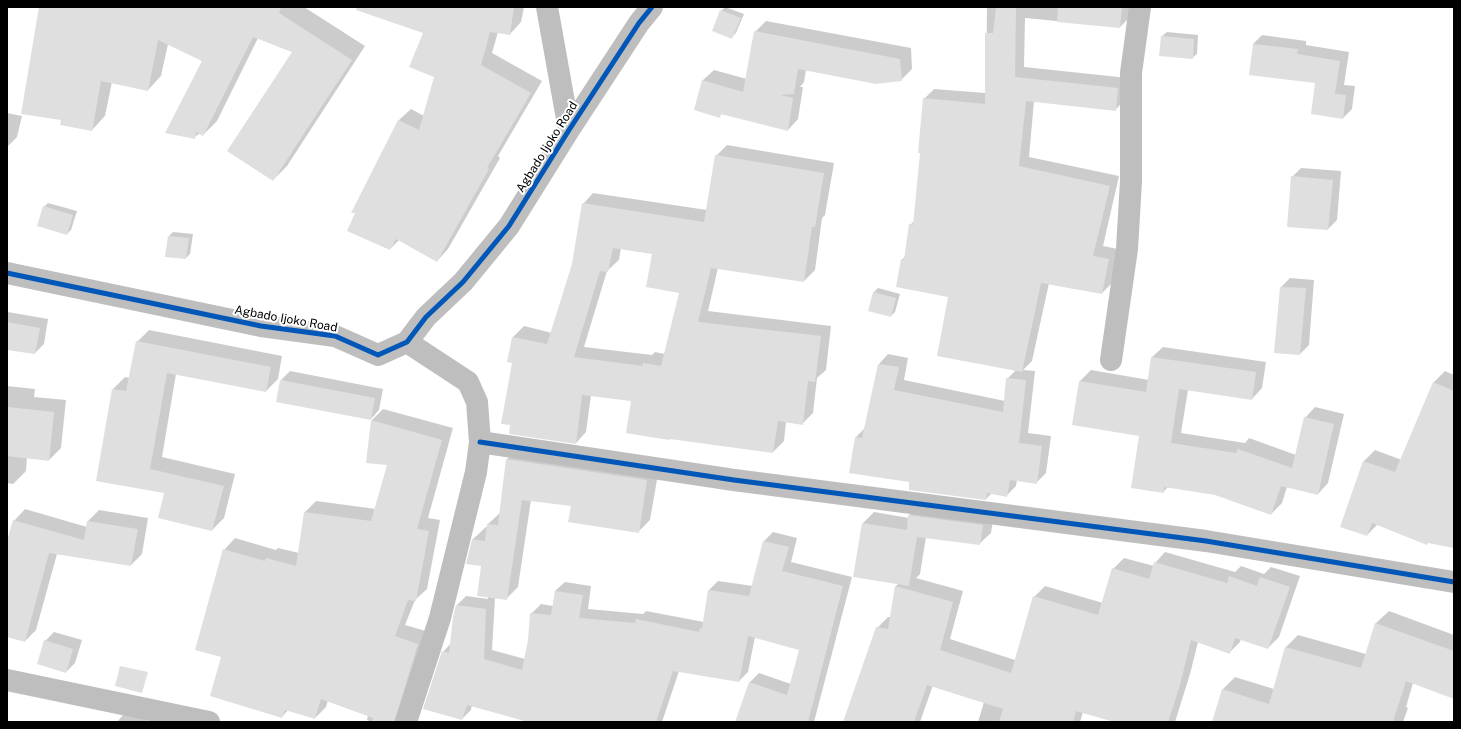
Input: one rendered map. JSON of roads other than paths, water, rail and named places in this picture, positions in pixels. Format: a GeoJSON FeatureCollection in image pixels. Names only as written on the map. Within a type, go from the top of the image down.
{"type":"FeatureCollection","features":[{"type":"Feature","properties":{"kind":"street"},"geometry":{"type":"LineString","coordinates":[[547,7],[569,130]]}},
{"type":"Feature","properties":{"kind":"street","name":"Agbado Ijoko Road"},"geometry":{"type":"LineString","coordinates":[[7,273],[261,326],[335,336],[378,355],[407,342],[426,317],[463,282],[509,226],[569,130],[639,23],[652,7]]}},
{"type":"Feature","properties":{"kind":"street"},"geometry":{"type":"LineString","coordinates":[[1111,360],[1127,249],[1131,181],[1131,73],[1140,7]]}},
{"type":"Feature","properties":{"kind":"street"},"geometry":{"type":"LineString","coordinates":[[406,722],[440,618],[476,472],[480,442],[477,402],[468,382],[407,342]]}},
{"type":"Feature","properties":{"kind":"street"},"geometry":{"type":"LineString","coordinates":[[480,442],[734,480],[1206,541],[1454,582]]}},
{"type":"Feature","properties":{"kind":"street"},"geometry":{"type":"LineString","coordinates":[[7,680],[210,722]]}}]}
